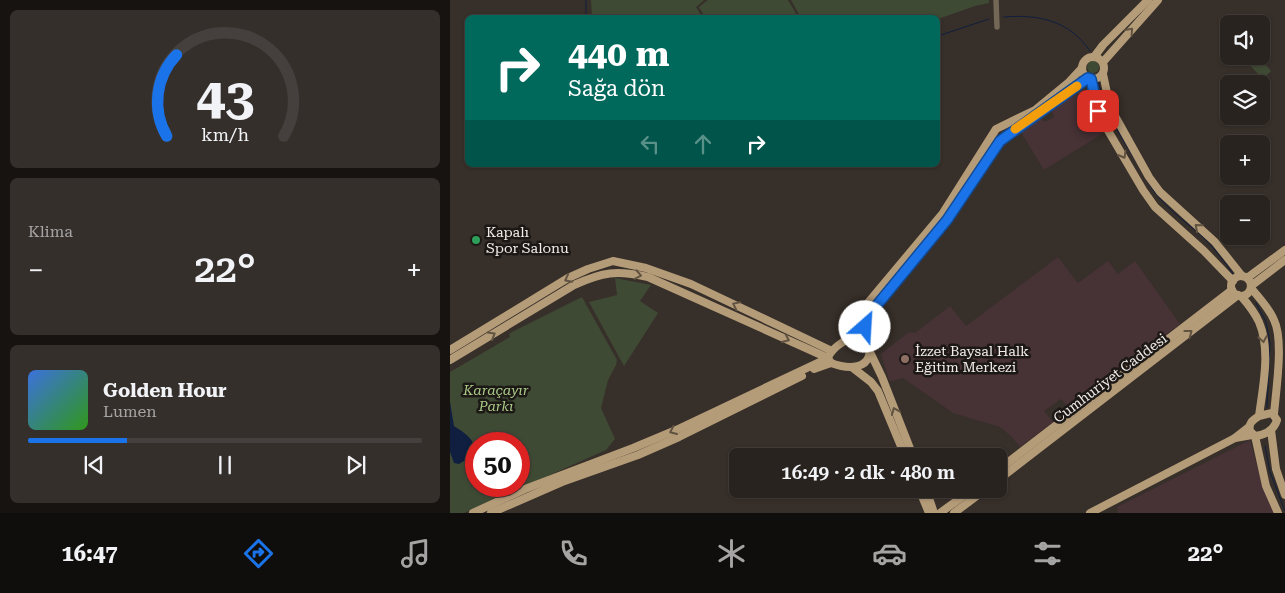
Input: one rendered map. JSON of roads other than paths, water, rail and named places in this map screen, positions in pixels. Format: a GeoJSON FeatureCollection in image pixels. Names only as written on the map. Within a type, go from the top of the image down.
{"type":"FeatureCollection","features":[{"type":"Feature","properties":{"kind":"main road"},"geometry":{"type":"LineString","coordinates":[[490,513],[562,482],[638,455],[679,437],[818,368],[846,339],[856,317],[943,214],[996,129],[1035,110],[1069,82],[1082,68],[1085,60],[1094,57],[1148,0]]}},
{"type":"Feature","properties":{"kind":"main road"},"geometry":{"type":"LineString","coordinates":[[1103,62],[1158,0]]}},
{"type":"Feature","properties":{"kind":"main road"},"geometry":{"type":"LineString","coordinates":[[1094,57],[1103,62],[1103,74],[1110,107],[1149,177],[1160,192],[1215,242],[1245,277],[1274,319],[1277,328],[1278,364],[1273,428],[1276,469],[1285,495]]}},
{"type":"Feature","properties":{"kind":"main road"},"geometry":{"type":"LineString","coordinates":[[1082,68],[1083,74],[1090,79],[1098,111],[1103,122],[1143,190],[1155,207],[1204,251],[1233,281],[1237,294],[1258,321],[1264,342],[1263,387],[1259,416]]}},
{"type":"Feature","properties":{"kind":"main road"},"geometry":{"type":"LineString","coordinates":[[853,368],[859,367],[867,361],[868,347],[865,327],[868,316],[947,220],[1000,141],[1090,79],[1098,78],[1103,74]]}},
{"type":"Feature","properties":{"kind":"main road"},"geometry":{"type":"LineString","coordinates":[[1233,281],[1236,277],[1245,277],[1285,250]]}},
{"type":"Feature","properties":{"kind":"main road"},"geometry":{"type":"LineString","coordinates":[[1237,294],[1248,294],[1251,287],[1285,260]]}},
{"type":"Feature","properties":{"kind":"main road"},"geometry":{"type":"LineString","coordinates":[[450,350],[568,278],[613,261],[646,268],[691,284],[796,334],[830,357]]}},
{"type":"Feature","properties":{"kind":"main road"},"geometry":{"type":"LineString","coordinates":[[450,360],[574,285],[595,275],[613,272],[630,273],[648,277],[853,368],[871,382],[878,391],[902,448]]}},
{"type":"Feature","properties":{"kind":"main road","name":"Cumhuriyet Caddesi"},"geometry":{"type":"LineString","coordinates":[[1007,463],[1188,322],[1237,294]]}},
{"type":"Feature","properties":{"kind":"main road","name":"Cumhuriyet Caddesi"},"geometry":{"type":"LineString","coordinates":[[1007,473],[1237,294]]}},
{"type":"Feature","properties":{"kind":"main road"},"geometry":{"type":"LineString","coordinates":[[846,339],[861,339],[868,347],[910,448]]}},
{"type":"Feature","properties":{"kind":"main road"},"geometry":{"type":"LineString","coordinates":[[473,513],[525,489],[676,430],[830,357]]}},
{"type":"Feature","properties":{"kind":"main road"},"geometry":{"type":"LineString","coordinates":[[1278,513],[1266,486],[1252,433],[1252,421],[1259,416],[1269,413],[1274,415],[1285,414]]}},
{"type":"Feature","properties":{"kind":"main road"},"geometry":{"type":"LineString","coordinates":[[1090,513],[1235,438],[1273,428],[1285,418]]}},
{"type":"Feature","properties":{"kind":"main road"},"geometry":{"type":"LineString","coordinates":[[922,498],[928,513]]}},
{"type":"Feature","properties":{"kind":"main road"},"geometry":{"type":"LineString","coordinates":[[929,498],[934,513],[940,513],[961,498]]}},
{"type":"Feature","properties":{"kind":"main road"},"geometry":{"type":"LineString","coordinates":[[954,513],[974,498]]}},
{"type":"Feature","properties":{"kind":"street"},"geometry":{"type":"LineString","coordinates":[[996,0],[997,27]]}},
{"type":"Feature","properties":{"kind":"water"},"geometry":{"type":"Polygon","coordinates":[[[450,402],[454,426],[465,434],[465,460],[459,464],[454,463],[450,452],[450,402]]]}},
{"type":"Feature","properties":{"kind":"waterway"},"geometry":{"type":"LineString","coordinates":[[586,0],[586,15]]}},
{"type":"Feature","properties":{"kind":"waterway"},"geometry":{"type":"LineString","coordinates":[[1004,17],[1029,17],[1053,22],[1073,33],[1090,51]]}},
{"type":"Feature","properties":{"kind":"waterway"},"geometry":{"type":"LineString","coordinates":[[940,35],[989,19]]}},
{"type":"Feature","properties":{"kind":"waterway"},"geometry":{"type":"LineString","coordinates":[[1098,80],[1105,110],[1137,163]]}},
{"type":"Feature","properties":{"kind":"waterway"},"geometry":{"type":"LineString","coordinates":[[1147,180],[1158,197],[1208,242],[1233,274]]}},
{"type":"Feature","properties":{"kind":"waterway"},"geometry":{"type":"LineString","coordinates":[[1256,303],[1266,322],[1270,343],[1267,407]]}},
{"type":"Feature","properties":{"kind":"waterway"},"geometry":{"type":"LineString","coordinates":[[1265,446],[1270,472],[1285,511]]}},
{"type":"Feature","properties":{"kind":"place","name":"Kapalı Spor Salonu"},"geometry":{"type":"Point","coordinates":[476,240]}},
{"type":"Feature","properties":{"kind":"place","name":"İzzet Baysal Halk Eğitim Merkezi"},"geometry":{"type":"Point","coordinates":[905,359]}},
{"type":"Feature","properties":{"kind":"park label","name":"Karaçayır Parkı"},"geometry":{"type":"Point","coordinates":[496,398]}}]}
